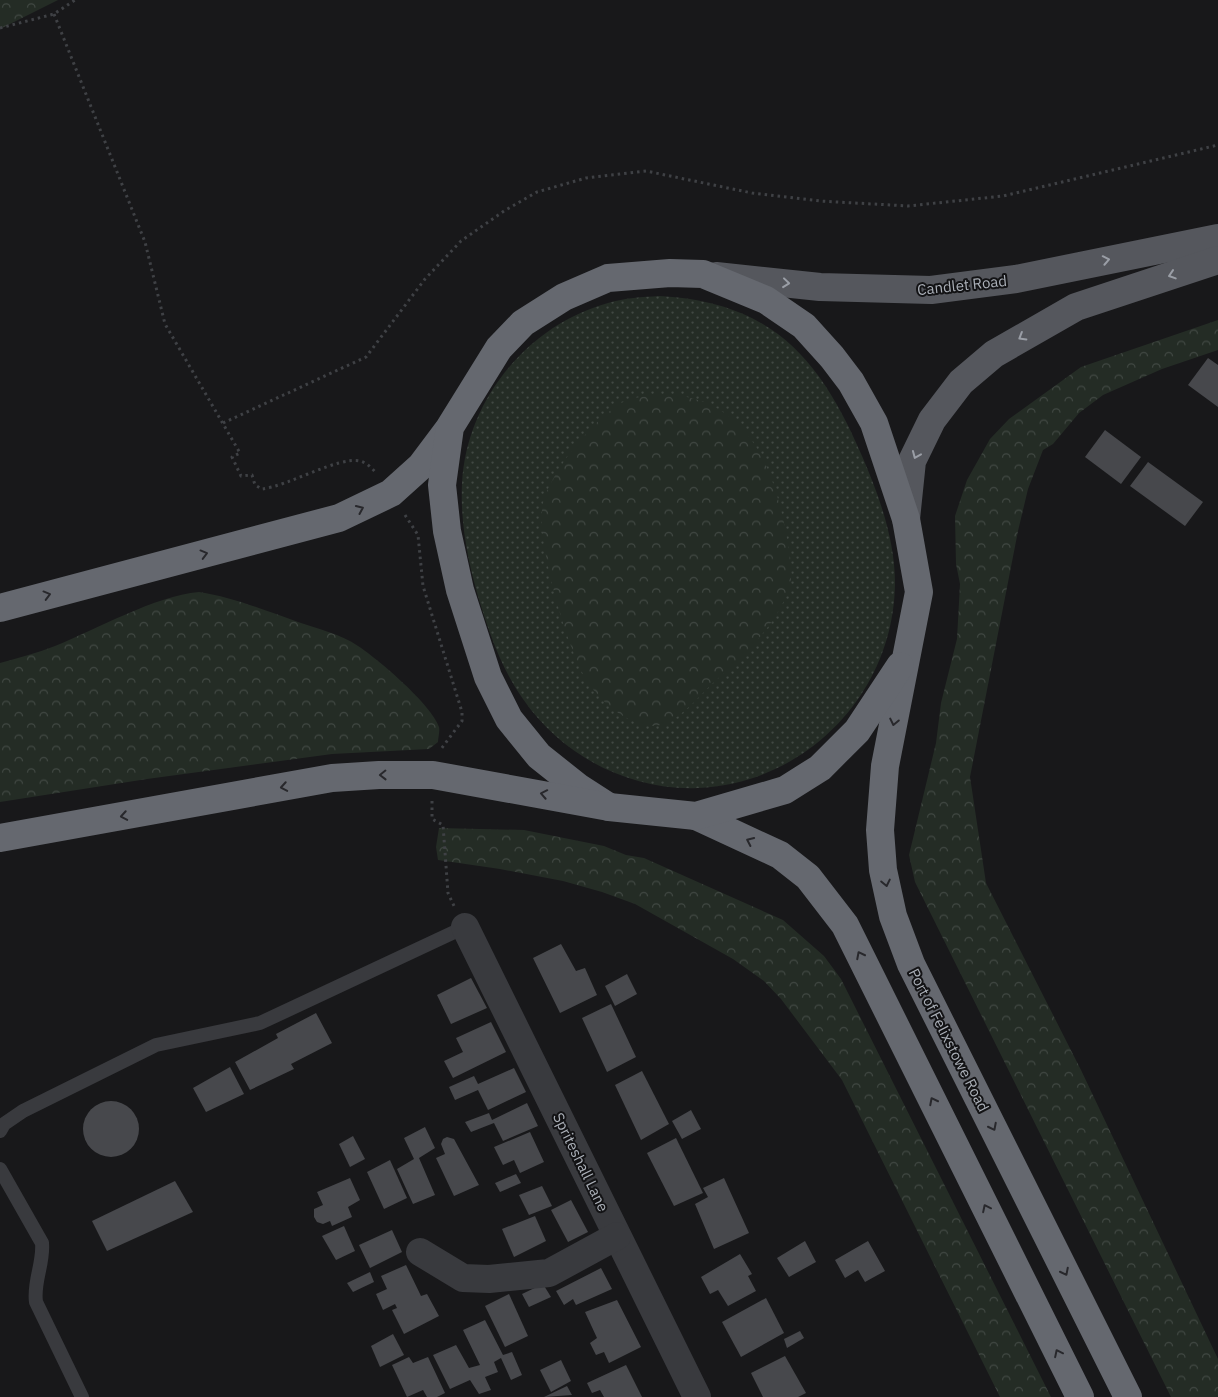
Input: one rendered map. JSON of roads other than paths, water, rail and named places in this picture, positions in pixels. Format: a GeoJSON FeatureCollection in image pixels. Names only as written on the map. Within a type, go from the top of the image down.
{"type":"FeatureCollection","features":[{"type":"Feature","properties":{"kind":"highway"},"geometry":{"type":"LineString","coordinates":[[0,608],[339,518],[391,493],[421,466],[450,427],[499,348],[523,323],[564,298],[608,278],[670,273],[702,274]]}},
{"type":"Feature","properties":{"kind":"highway","name":"Port of Felixstowe Road"},"geometry":{"type":"LineString","coordinates":[[702,274],[766,300],[804,326],[832,357],[851,382],[874,423],[906,519],[919,592],[885,766],[880,830],[883,870],[893,916],[911,964],[1128,1397]]}},
{"type":"Feature","properties":{"kind":"highway"},"geometry":{"type":"LineString","coordinates":[[450,427],[442,485],[447,531],[460,590],[488,677],[509,718],[539,756],[578,787],[609,807]]}},
{"type":"Feature","properties":{"kind":"highway"},"geometry":{"type":"LineString","coordinates":[[696,816],[785,790],[820,768],[856,731],[906,657]]}},
{"type":"Feature","properties":{"kind":"highway"},"geometry":{"type":"LineString","coordinates":[[0,838],[332,778],[379,775],[433,775],[609,807],[696,816],[780,855],[808,877],[845,925],[1080,1397]]}},
{"type":"Feature","properties":{"kind":"main road","name":"Candlet Road"},"geometry":{"type":"LineString","coordinates":[[702,274],[820,287],[930,290],[1016,279],[1218,238]]}},
{"type":"Feature","properties":{"kind":"main road"},"geometry":{"type":"LineString","coordinates":[[906,519],[912,461],[932,420],[961,382],[994,354],[1076,307],[1218,260]]}},
{"type":"Feature","properties":{"kind":"street","name":"Spriteshall Lane"},"geometry":{"type":"LineString","coordinates":[[465,927],[697,1397]]}},
{"type":"Feature","properties":{"kind":"street"},"geometry":{"type":"LineString","coordinates":[[420,1252],[463,1278],[489,1279],[549,1273],[617,1236]]}},
{"type":"Feature","properties":{"kind":"lane"},"geometry":{"type":"LineString","coordinates":[[0,1131],[4,1124],[23,1112],[156,1045],[260,1022],[465,927]]}},
{"type":"Feature","properties":{"kind":"lane"},"geometry":{"type":"LineString","coordinates":[[0,1169],[42,1244],[43,1255],[34,1293],[36,1302],[82,1397]]}}]}
